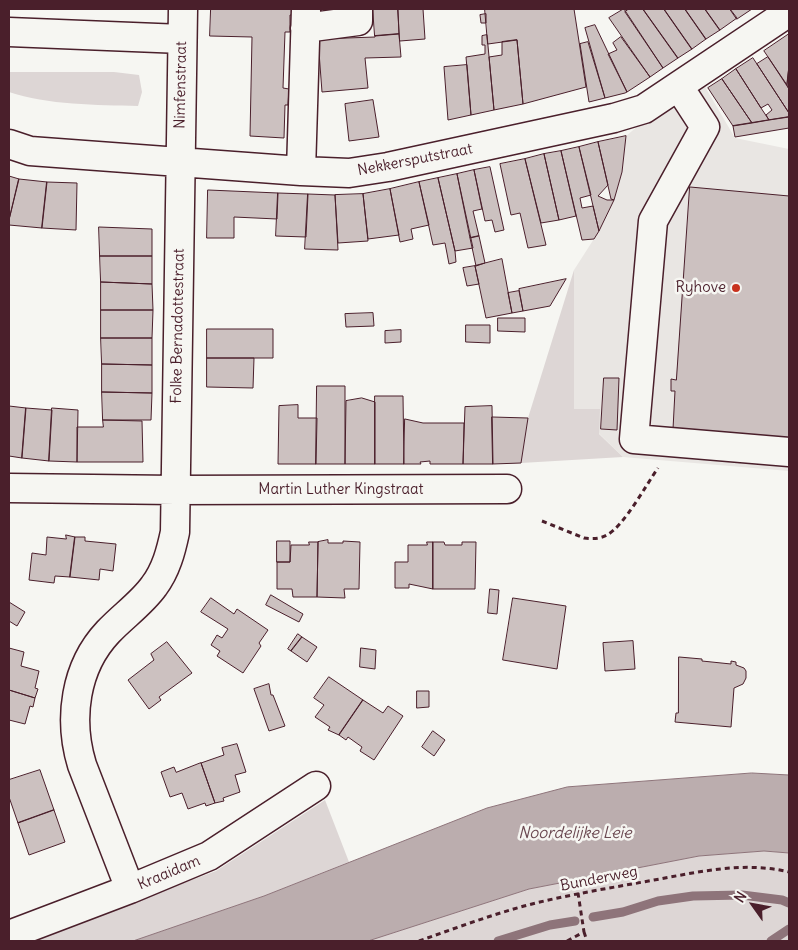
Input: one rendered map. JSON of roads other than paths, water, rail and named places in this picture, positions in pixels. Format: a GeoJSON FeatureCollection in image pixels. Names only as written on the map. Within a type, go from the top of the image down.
{"type":"FeatureCollection","features":[{"type":"Feature","properties":{"kind":"street","name":"Nimfenstraat"},"geometry":{"type":"LineString","coordinates":[[180,162],[183,9]]}},
{"type":"Feature","properties":{"kind":"street"},"geometry":{"type":"LineString","coordinates":[[301,171],[305,18],[358,21],[358,9]]}},
{"type":"Feature","properties":{"kind":"street","name":"Nekkersputstraat"},"geometry":{"type":"LineString","coordinates":[[9,144],[30,151],[301,171],[348,172],[388,167],[614,118],[644,108],[789,12]]}},
{"type":"Feature","properties":{"kind":"street"},"geometry":{"type":"LineString","coordinates":[[9,32],[182,39]]}},
{"type":"Feature","properties":{"kind":"street"},"geometry":{"type":"LineString","coordinates":[[678,87],[705,126],[652,221],[634,439],[789,452]]}},
{"type":"Feature","properties":{"kind":"street","name":"Folke Bernadottestraat"},"geometry":{"type":"LineString","coordinates":[[130,889],[80,757],[75,730],[75,709],[82,676],[94,650],[107,633],[154,586],[164,570],[175,532],[180,162]]}},
{"type":"Feature","properties":{"kind":"street","name":"Martin Luther Kingstraat"},"geometry":{"type":"LineString","coordinates":[[9,488],[507,490]]}},
{"type":"Feature","properties":{"kind":"street","name":"Kraaidam"},"geometry":{"type":"LineString","coordinates":[[9,935],[130,889],[209,856],[316,786]]}},
{"type":"Feature","properties":{"kind":"water","name":"Noordelijke Leie"},"geometry":{"type":"Polygon","coordinates":[[[752,773],[789,775],[789,853],[764,851],[699,856],[529,889],[368,941],[133,941],[264,896],[487,808],[567,787],[752,773]]]}},
{"type":"Feature","properties":{"kind":"waterway"},"geometry":{"type":"LineString","coordinates":[[593,917],[623,912],[658,901],[693,896],[742,895],[782,900],[789,903]]}},
{"type":"Feature","properties":{"kind":"waterway"},"geometry":{"type":"LineString","coordinates":[[498,941],[550,925],[575,921]]}},
{"type":"Feature","properties":{"kind":"waterway"},"geometry":{"type":"LineString","coordinates":[[771,941],[789,929]]}},
{"type":"Feature","properties":{"kind":"place","name":"Ryhove"},"geometry":{"type":"Point","coordinates":[736,288]}}]}
